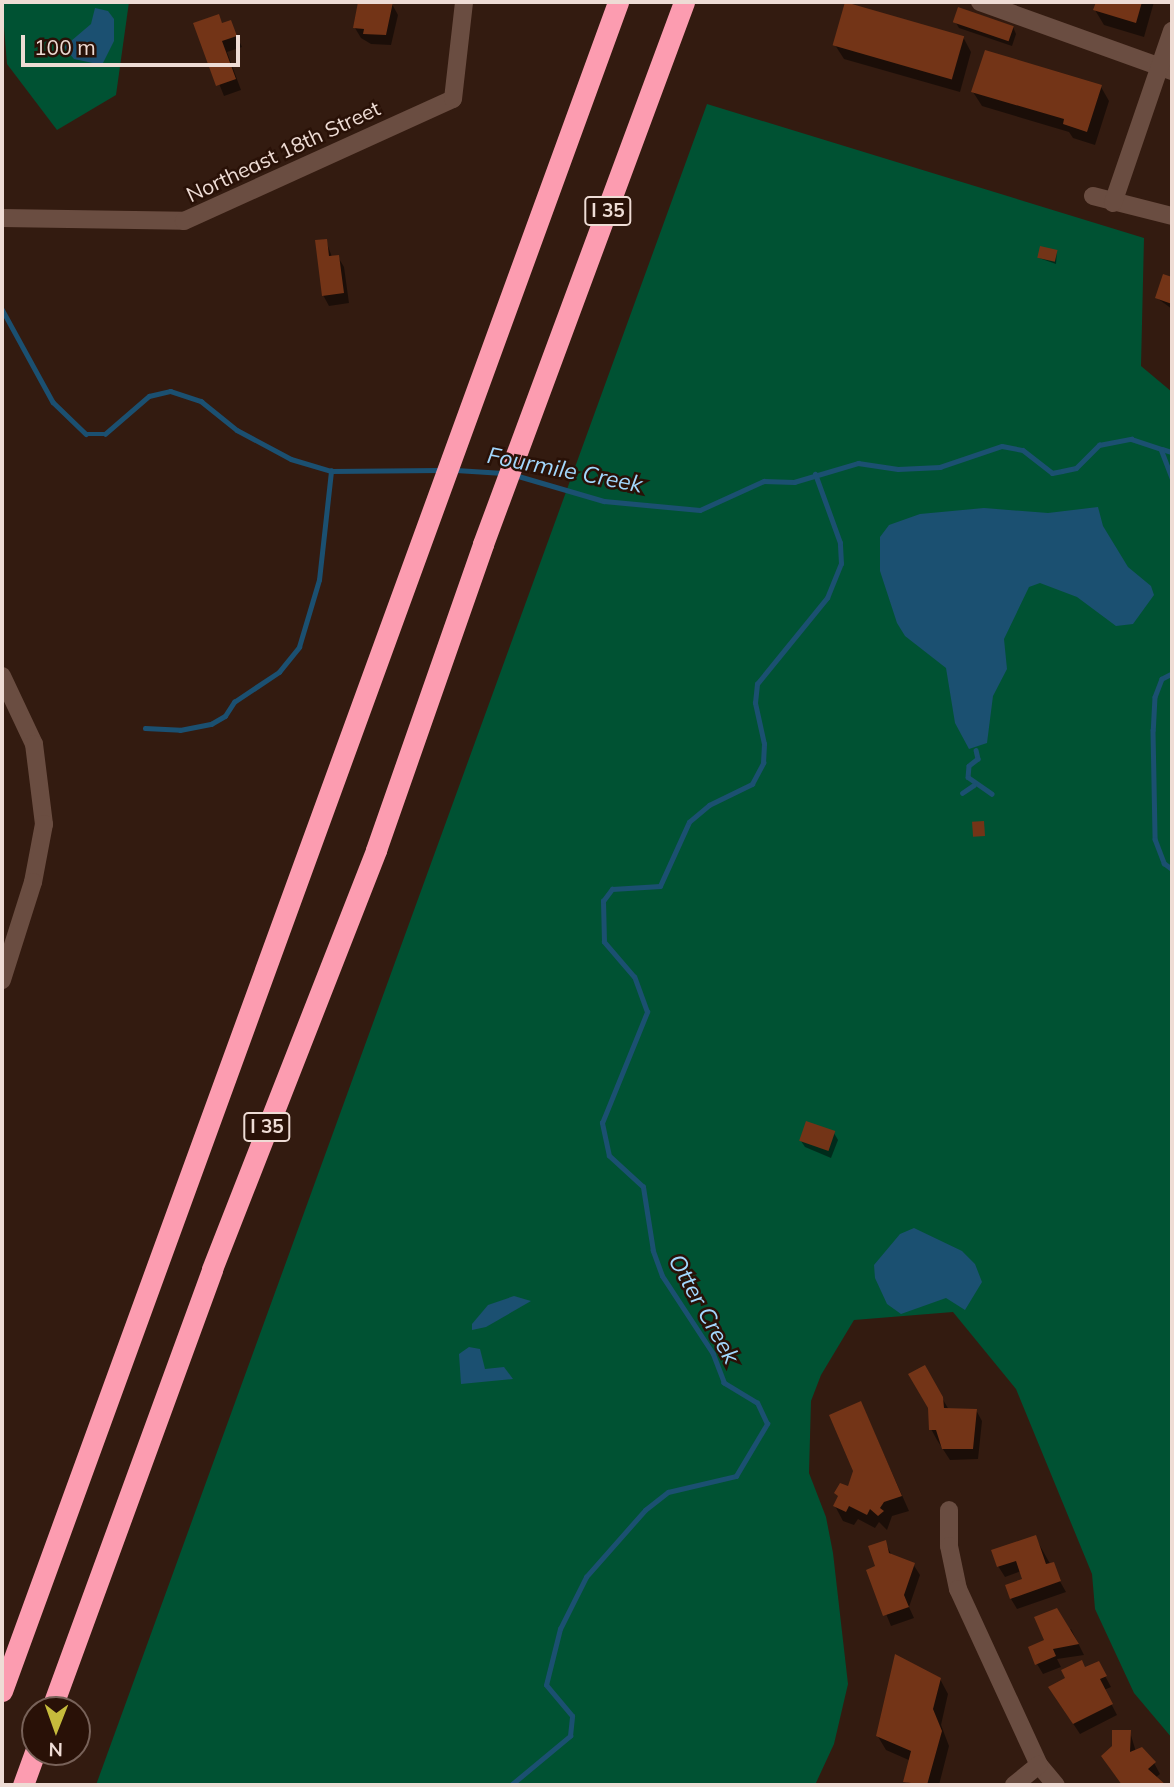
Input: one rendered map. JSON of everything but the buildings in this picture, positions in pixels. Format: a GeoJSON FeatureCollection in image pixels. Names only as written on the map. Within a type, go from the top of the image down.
{"type":"FeatureCollection","features":[{"type":"Feature","properties":{"kind":"highway","name":"I 35"},"geometry":{"type":"LineString","coordinates":[[2,1691],[464,415],[618,2]]}},
{"type":"Feature","properties":{"kind":"highway","name":"I 35"},"geometry":{"type":"LineString","coordinates":[[56,1696],[212,1269],[376,850],[483,544],[684,2]]}},
{"type":"Feature","properties":{"kind":"highway"},"geometry":{"type":"LineString","coordinates":[[23,1785],[30,1766]]}},
{"type":"Feature","properties":{"kind":"street","name":"Northeast 18th Street"},"geometry":{"type":"LineString","coordinates":[[2,218],[184,221],[453,99],[464,2]]}},
{"type":"Feature","properties":{"kind":"street"},"geometry":{"type":"LineString","coordinates":[[980,2],[1166,69]]}},
{"type":"Feature","properties":{"kind":"street"},"geometry":{"type":"LineString","coordinates":[[1113,203],[1166,69],[1172,31]]}},
{"type":"Feature","properties":{"kind":"street"},"geometry":{"type":"LineString","coordinates":[[1093,196],[1172,216]]}},
{"type":"Feature","properties":{"kind":"street"},"geometry":{"type":"LineString","coordinates":[[2,676],[34,744],[44,824],[33,882],[2,979]]}},
{"type":"Feature","properties":{"kind":"street"},"geometry":{"type":"LineString","coordinates":[[949,1510],[949,1546],[958,1589],[1039,1765],[1056,1785]]}},
{"type":"Feature","properties":{"kind":"street"},"geometry":{"type":"LineString","coordinates":[[1014,1785],[1039,1765]]}},
{"type":"Feature","properties":{"kind":"green space"},"geometry":{"type":"Polygon","coordinates":[[[2,2],[129,2],[116,95],[57,130],[7,64],[2,2]]]}},
{"type":"Feature","properties":{"kind":"green space"},"geometry":{"type":"Polygon","coordinates":[[[707,104],[1144,238],[1141,366],[1172,392],[1172,1738],[1134,1693],[1095,1609],[1092,1574],[1016,1389],[953,1312],[854,1320],[821,1375],[811,1401],[809,1473],[826,1517],[833,1553],[848,1684],[834,1744],[815,1785],[96,1785],[707,104]]]}},
{"type":"Feature","properties":{"kind":"water"},"geometry":{"type":"Polygon","coordinates":[[[95,8],[108,11],[114,19],[114,41],[102,65],[74,59],[64,47],[91,24],[95,8]]]}},
{"type":"Feature","properties":{"kind":"water"},"geometry":{"type":"Polygon","coordinates":[[[1098,507],[1103,526],[1128,567],[1151,586],[1154,595],[1133,624],[1116,626],[1077,597],[1040,583],[1029,587],[1004,639],[1007,669],[993,696],[987,743],[969,749],[955,723],[946,668],[905,636],[897,623],[880,571],[880,537],[889,525],[920,514],[984,508],[1048,513],[1098,507]]]}},
{"type":"Feature","properties":{"kind":"water"},"geometry":{"type":"Polygon","coordinates":[[[914,1228],[962,1251],[975,1264],[982,1282],[965,1310],[946,1298],[901,1314],[887,1304],[875,1278],[874,1265],[900,1234],[914,1228]]]}},
{"type":"Feature","properties":{"kind":"water"},"geometry":{"type":"Polygon","coordinates":[[[514,1296],[531,1301],[486,1327],[472,1330],[472,1324],[488,1305],[514,1296]]]}},
{"type":"Feature","properties":{"kind":"water"},"geometry":{"type":"Polygon","coordinates":[[[469,1347],[480,1349],[485,1369],[504,1367],[513,1379],[461,1384],[459,1354],[469,1347]]]}},
{"type":"Feature","properties":{"kind":"waterway","name":"Fourmile Creek"},"geometry":{"type":"LineString","coordinates":[[2,309],[53,402],[86,434],[105,434],[149,396],[170,391],[201,401],[237,430],[291,459],[331,471],[440,470]]}},
{"type":"Feature","properties":{"kind":"waterway","name":"Fourmile Creek"},"geometry":{"type":"LineString","coordinates":[[515,475],[604,501],[700,510],[764,481],[794,482],[858,463],[898,469],[940,467],[1002,446],[1023,450],[1052,473],[1076,468],[1099,445],[1131,439],[1161,449],[1172,478]]}},
{"type":"Feature","properties":{"kind":"waterway"},"geometry":{"type":"LineString","coordinates":[[1162,449],[1172,452]]}},
{"type":"Feature","properties":{"kind":"waterway","name":"Fourmile Creek"},"geometry":{"type":"LineString","coordinates":[[456,470],[503,473]]}},
{"type":"Feature","properties":{"kind":"waterway"},"geometry":{"type":"LineString","coordinates":[[145,728],[180,730],[211,724],[225,716],[234,702],[279,672],[299,647],[319,580],[331,471]]}},
{"type":"Feature","properties":{"kind":"waterway","name":"Otter Creek"},"geometry":{"type":"LineString","coordinates":[[511,1785],[570,1736],[572,1716],[546,1685],[560,1629],[586,1577],[645,1510],[668,1492],[736,1476],[767,1424],[757,1403],[724,1383],[713,1354],[662,1276],[653,1251],[643,1187],[609,1156],[602,1123],[647,1012],[634,977],[604,942],[603,901],[612,889],[660,886],[689,822],[709,805],[752,784],[763,763],[764,744],[755,703],[757,684],[827,598],[841,564],[840,543],[815,474]]}},
{"type":"Feature","properties":{"kind":"waterway","name":"Fourmile Creek"},"geometry":{"type":"LineString","coordinates":[[1172,674],[1162,679],[1155,697],[1153,730],[1155,839],[1164,863],[1172,869]]}},
{"type":"Feature","properties":{"kind":"waterway"},"geometry":{"type":"LineString","coordinates":[[976,750],[978,759],[969,766],[968,777],[992,794]]}},
{"type":"Feature","properties":{"kind":"waterway"},"geometry":{"type":"LineString","coordinates":[[962,793],[974,785]]}}]}
